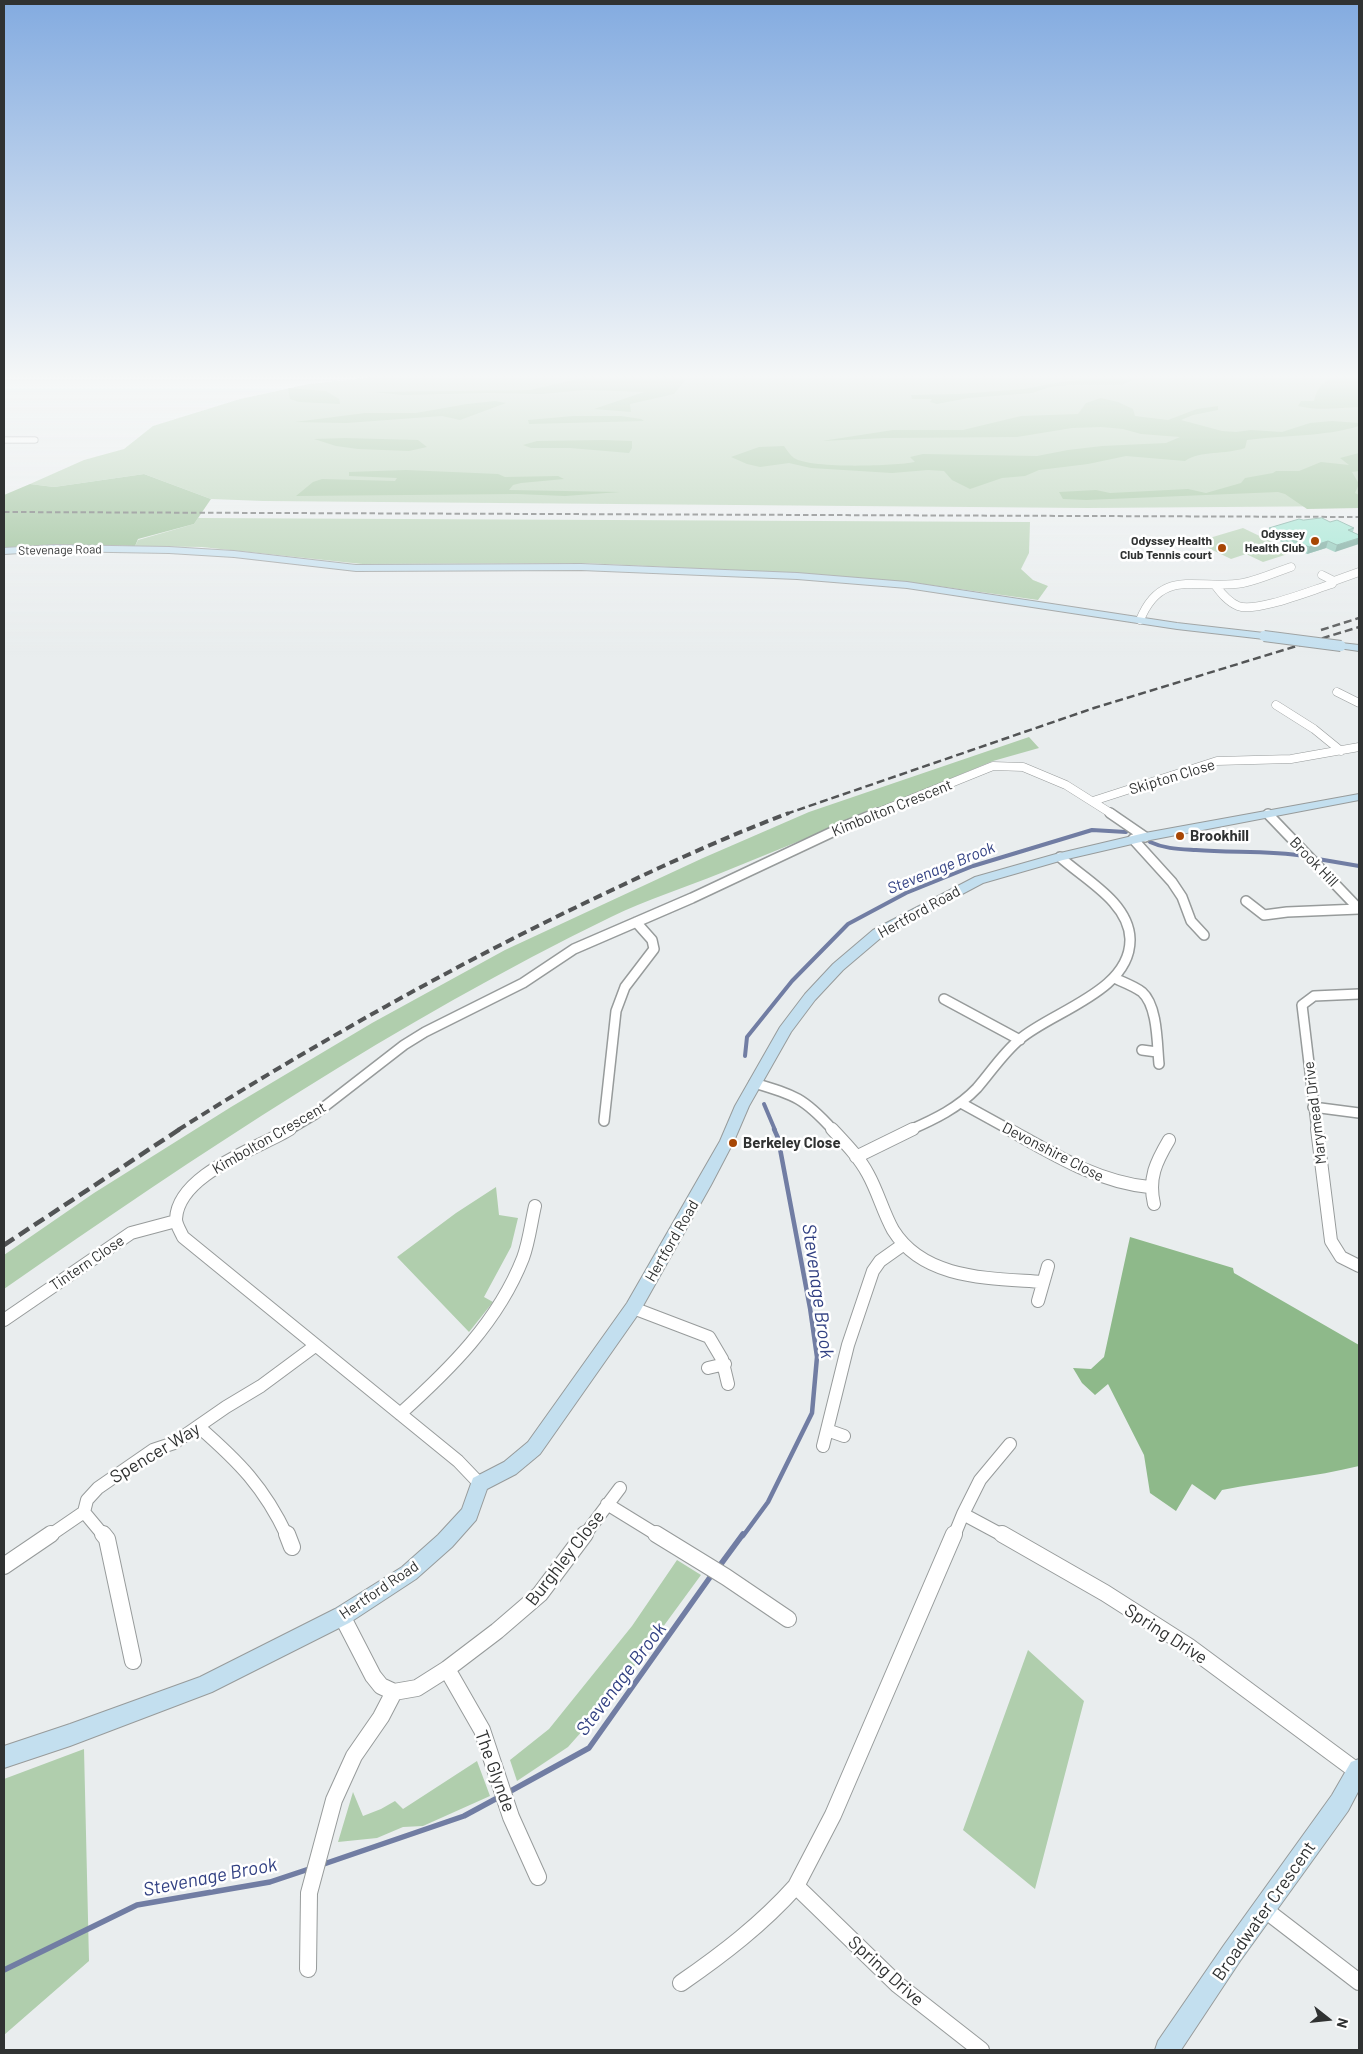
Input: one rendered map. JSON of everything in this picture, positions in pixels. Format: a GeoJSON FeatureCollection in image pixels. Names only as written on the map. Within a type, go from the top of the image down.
{"type":"FeatureCollection","features":[{"type":"Feature","properties":{"kind":"main road","name":"Stevenage Road"},"geometry":{"type":"LineString","coordinates":[[4,551],[55,548],[225,554],[356,568],[590,567],[806,576],[906,585],[1140,620],[1359,648]]}},
{"type":"Feature","properties":{"kind":"main road","name":"Hertford Road"},"geometry":{"type":"LineString","coordinates":[[4,1757],[70,1736],[205,1686],[342,1616],[409,1573],[445,1541],[469,1514],[480,1484],[510,1468],[534,1448],[633,1308],[704,1185],[754,1083],[785,1030],[810,997],[838,967],[878,933],[979,880],[1060,856],[1139,838],[1359,797]]}},
{"type":"Feature","properties":{"kind":"main road","name":"Broadwater Crescent"},"geometry":{"type":"LineString","coordinates":[[1167,2050],[1340,1803],[1359,1771]]}},
{"type":"Feature","properties":{"kind":"street"},"geometry":{"type":"LineString","coordinates":[[1140,620],[1152,598],[1168,586],[1243,583],[1291,567]]}},
{"type":"Feature","properties":{"kind":"street"},"geometry":{"type":"LineString","coordinates":[[1214,585],[1230,604],[1247,608],[1259,607],[1332,584],[1334,581],[1359,572]]}},
{"type":"Feature","properties":{"kind":"street"},"geometry":{"type":"LineString","coordinates":[[1322,575],[1334,581]]}},
{"type":"Feature","properties":{"kind":"street"},"geometry":{"type":"LineString","coordinates":[[1337,692],[1359,703]]}},
{"type":"Feature","properties":{"kind":"street"},"geometry":{"type":"LineString","coordinates":[[1276,706],[1308,724],[1341,751]]}},
{"type":"Feature","properties":{"kind":"street","name":"Skipton Close"},"geometry":{"type":"LineString","coordinates":[[1093,801],[1217,761],[1291,759],[1359,747]]}},
{"type":"Feature","properties":{"kind":"street","name":"Kimbolton Crescent"},"geometry":{"type":"LineString","coordinates":[[176,1220],[182,1199],[200,1178],[315,1114],[404,1044],[523,983],[574,949],[692,898],[845,826],[994,766],[1023,767],[1057,780],[1093,801],[1139,838],[1161,872],[1172,882],[1182,897],[1191,921],[1204,935]]}},
{"type":"Feature","properties":{"kind":"street","name":"Brook Hill"},"geometry":{"type":"LineString","coordinates":[[1246,901],[1264,915],[1287,912],[1359,909],[1268,814]]}},
{"type":"Feature","properties":{"kind":"street"},"geometry":{"type":"LineString","coordinates":[[856,1157],[935,1120],[961,1103],[1020,1040],[1048,1019],[1085,1000],[1114,978],[1122,967],[1130,949],[1130,936],[1126,923],[1118,909],[1103,892],[1060,856]]}},
{"type":"Feature","properties":{"kind":"street"},"geometry":{"type":"LineString","coordinates":[[604,1121],[616,1011],[625,987],[654,949],[652,940],[636,922]]}},
{"type":"Feature","properties":{"kind":"street"},"geometry":{"type":"LineString","coordinates":[[1114,978],[1147,997],[1151,1009],[1158,1064]]}},
{"type":"Feature","properties":{"kind":"street","name":"Marymead Drive"},"geometry":{"type":"LineString","coordinates":[[1359,994],[1314,996],[1304,1002],[1303,1012],[1330,1241],[1341,1257],[1359,1266]]}},
{"type":"Feature","properties":{"kind":"street"},"geometry":{"type":"LineString","coordinates":[[944,999],[954,1010],[1020,1040]]}},
{"type":"Feature","properties":{"kind":"street"},"geometry":{"type":"LineString","coordinates":[[1142,1050],[1157,1052]]}},
{"type":"Feature","properties":{"kind":"street"},"geometry":{"type":"LineString","coordinates":[[754,1083],[804,1101],[868,1172],[892,1230],[904,1244],[921,1258],[941,1268],[970,1274],[1042,1282]]}},
{"type":"Feature","properties":{"kind":"street","name":"Devonshire Close"},"geometry":{"type":"LineString","coordinates":[[961,1103],[1072,1164],[1106,1180],[1129,1186],[1149,1187]]}},
{"type":"Feature","properties":{"kind":"street"},"geometry":{"type":"LineString","coordinates":[[1313,1106],[1359,1113]]}},
{"type":"Feature","properties":{"kind":"street"},"geometry":{"type":"LineString","coordinates":[[1154,1204],[1149,1187],[1154,1164],[1169,1140]]}},
{"type":"Feature","properties":{"kind":"street"},"geometry":{"type":"LineString","coordinates":[[400,1414],[450,1368],[500,1305],[522,1260],[528,1243],[535,1206]]}},
{"type":"Feature","properties":{"kind":"street"},"geometry":{"type":"LineString","coordinates":[[176,1220],[179,1230],[193,1246],[458,1460],[480,1484]]}},
{"type":"Feature","properties":{"kind":"street","name":"Tintern Close"},"geometry":{"type":"LineString","coordinates":[[4,1320],[131,1233],[176,1220]]}},
{"type":"Feature","properties":{"kind":"street"},"geometry":{"type":"LineString","coordinates":[[823,1446],[848,1345],[873,1271],[880,1261],[904,1244]]}},
{"type":"Feature","properties":{"kind":"street"},"geometry":{"type":"LineString","coordinates":[[1038,1301],[1048,1266]]}},
{"type":"Feature","properties":{"kind":"street"},"geometry":{"type":"LineString","coordinates":[[633,1308],[703,1333],[716,1344],[725,1364],[728,1384]]}},
{"type":"Feature","properties":{"kind":"street","name":"Spencer Way"},"geometry":{"type":"LineString","coordinates":[[4,1566],[84,1512],[87,1500],[98,1488],[153,1450],[170,1445],[199,1427],[226,1407],[268,1381],[315,1346]]}},
{"type":"Feature","properties":{"kind":"street"},"geometry":{"type":"LineString","coordinates":[[708,1368],[725,1364]]}},
{"type":"Feature","properties":{"kind":"street"},"geometry":{"type":"LineString","coordinates":[[199,1427],[246,1469],[284,1527],[292,1548]]}},
{"type":"Feature","properties":{"kind":"street"},"geometry":{"type":"LineString","coordinates":[[827,1430],[844,1436]]}},
{"type":"Feature","properties":{"kind":"street"},"geometry":{"type":"LineString","coordinates":[[681,1983],[730,1950],[780,1904],[796,1886],[833,1815],[963,1514],[980,1480],[1010,1444]]}},
{"type":"Feature","properties":{"kind":"street"},"geometry":{"type":"LineString","coordinates":[[607,1504],[620,1488]]}},
{"type":"Feature","properties":{"kind":"street","name":"Burghley Close"},"geometry":{"type":"LineString","coordinates":[[394,1692],[417,1688],[447,1669],[512,1620],[540,1594],[607,1504],[726,1577],[788,1619]]}},
{"type":"Feature","properties":{"kind":"street"},"geometry":{"type":"LineString","coordinates":[[84,1512],[107,1539],[133,1661]]}},
{"type":"Feature","properties":{"kind":"street","name":"Spring Drive"},"geometry":{"type":"LineString","coordinates":[[963,1514],[1013,1540],[1176,1638],[1359,1771]]}},
{"type":"Feature","properties":{"kind":"street"},"geometry":{"type":"LineString","coordinates":[[308,1969],[309,1892],[334,1800],[354,1756],[381,1717],[394,1692],[381,1686],[373,1676],[342,1616]]}},
{"type":"Feature","properties":{"kind":"street","name":"The Glynde"},"geometry":{"type":"LineString","coordinates":[[447,1669],[482,1730],[510,1813],[538,1876]]}},
{"type":"Feature","properties":{"kind":"street","name":"Spring Drive"},"geometry":{"type":"LineString","coordinates":[[796,1886],[898,1985],[981,2050]]}},
{"type":"Feature","properties":{"kind":"street"},"geometry":{"type":"LineString","coordinates":[[1264,1909],[1359,1982]]}},
{"type":"Feature","properties":{"kind":"green space"},"geometry":{"type":"Polygon","coordinates":[[[62,470],[1359,470],[1359,506],[1088,508],[263,501],[211,499],[144,474],[54,487],[30,484],[62,470]]]}},
{"type":"Feature","properties":{"kind":"green space"},"geometry":{"type":"Polygon","coordinates":[[[406,470],[498,474],[505,477],[558,476],[564,479],[521,483],[513,485],[509,490],[620,492],[565,496],[517,494],[296,496],[313,482],[322,479],[395,481],[397,478],[349,476],[349,472],[406,470]]]}},
{"type":"Feature","properties":{"kind":"green space"},"geometry":{"type":"Polygon","coordinates":[[[841,470],[1040,470],[1025,476],[1002,478],[970,489],[952,480],[944,471],[928,470],[892,473],[841,470]]]}},
{"type":"Feature","properties":{"kind":"green space"},"geometry":{"type":"Polygon","coordinates":[[[1359,470],[1352,472],[1359,484],[1355,493],[1359,495],[1359,508],[1307,509],[1285,494],[1278,492],[1086,500],[1063,499],[1059,492],[1096,490],[1110,493],[1188,489],[1206,493],[1241,483],[1245,478],[1276,471],[1359,470]]]}},
{"type":"Feature","properties":{"kind":"green space"},"geometry":{"type":"Polygon","coordinates":[[[144,474],[211,499],[194,524],[138,539],[135,546],[83,545],[4,548],[4,495],[30,484],[54,487],[144,474]]]}},
{"type":"Feature","properties":{"kind":"green space"},"geometry":{"type":"Polygon","coordinates":[[[198,518],[1030,522],[1029,553],[1021,569],[1033,580],[1048,586],[1038,600],[909,582],[799,573],[583,563],[362,564],[202,547],[135,546],[138,540],[194,524],[198,518]]]}},
{"type":"Feature","properties":{"kind":"green space"},"geometry":{"type":"Polygon","coordinates":[[[1243,528],[1272,542],[1242,552],[1246,554],[1231,559],[1196,542],[1243,528]]]}},
{"type":"Feature","properties":{"kind":"green space","name":"Odyssey Health Club Tennis court"},"geometry":{"type":"Polygon","coordinates":[[[1277,544],[1294,552],[1263,562],[1246,554],[1277,544]]]}},
{"type":"Feature","properties":{"kind":"green space"},"geometry":{"type":"Polygon","coordinates":[[[1029,737],[1039,748],[993,761],[721,873],[638,905],[531,957],[453,1000],[300,1091],[225,1139],[4,1289],[4,1255],[94,1193],[231,1107],[372,1023],[505,950],[703,858],[809,812],[1029,737]]]}},
{"type":"Feature","properties":{"kind":"green space"},"geometry":{"type":"Polygon","coordinates":[[[496,1187],[499,1215],[518,1218],[511,1247],[484,1297],[493,1302],[469,1332],[397,1257],[456,1213],[496,1187]]]}},
{"type":"Feature","properties":{"kind":"green space"},"geometry":{"type":"Polygon","coordinates":[[[1130,1237],[1233,1268],[1234,1273],[1359,1345],[1359,1466],[1222,1490],[1215,1500],[1192,1484],[1176,1511],[1150,1493],[1144,1455],[1108,1384],[1095,1395],[1082,1383],[1073,1368],[1091,1369],[1104,1357],[1130,1237]]]}},
{"type":"Feature","properties":{"kind":"green space"},"geometry":{"type":"Polygon","coordinates":[[[677,1560],[701,1575],[608,1702],[568,1747],[517,1781],[510,1760],[549,1729],[632,1626],[677,1560]]]}},
{"type":"Feature","properties":{"kind":"green space"},"geometry":{"type":"Polygon","coordinates":[[[1028,1650],[1084,1701],[1035,1889],[963,1830],[1028,1650]]]}},
{"type":"Feature","properties":{"kind":"green space"},"geometry":{"type":"Polygon","coordinates":[[[84,1749],[89,1961],[4,2035],[4,1779],[84,1749]]]}},
{"type":"Feature","properties":{"kind":"green space"},"geometry":{"type":"Polygon","coordinates":[[[477,1761],[490,1796],[423,1826],[403,1827],[377,1838],[338,1842],[353,1792],[363,1816],[395,1801],[403,1809],[477,1761]]]}},
{"type":"Feature","properties":{"kind":"building"},"geometry":{"type":"Polygon","coordinates":[[[1322,518],[1330,522],[1337,520],[1354,528],[1348,530],[1359,535],[1359,538],[1337,545],[1328,541],[1309,547],[1269,528],[1299,519],[1322,518]]]}},
{"type":"Feature","properties":{"kind":"waterway","name":"Stevenage Brook"},"geometry":{"type":"LineString","coordinates":[[745,1056],[747,1037],[792,981],[848,924],[906,893],[973,866],[1092,830],[1126,832]]}},
{"type":"Feature","properties":{"kind":"waterway","name":"Stevenage Brook"},"geometry":{"type":"LineString","coordinates":[[1150,842],[1178,849],[1278,853],[1305,856]]}},
{"type":"Feature","properties":{"kind":"waterway","name":"Stevenage Brook"},"geometry":{"type":"LineString","coordinates":[[1312,858],[1359,866]]}},
{"type":"Feature","properties":{"kind":"waterway","name":"Stevenage Brook"},"geometry":{"type":"LineString","coordinates":[[764,1104],[775,1130]]}},
{"type":"Feature","properties":{"kind":"waterway","name":"Stevenage Brook"},"geometry":{"type":"LineString","coordinates":[[743,1536],[768,1502],[812,1413],[817,1357],[810,1308],[778,1138],[774,1129]]}},
{"type":"Feature","properties":{"kind":"waterway","name":"Stevenage Brook"},"geometry":{"type":"LineString","coordinates":[[718,1568],[743,1534]]}},
{"type":"Feature","properties":{"kind":"waterway","name":"Stevenage Brook"},"geometry":{"type":"LineString","coordinates":[[507,1793],[589,1748],[713,1573]]}},
{"type":"Feature","properties":{"kind":"waterway","name":"Stevenage Brook"},"geometry":{"type":"LineString","coordinates":[[321,1865],[464,1816],[501,1796]]}},
{"type":"Feature","properties":{"kind":"waterway","name":"Stevenage Brook"},"geometry":{"type":"LineString","coordinates":[[4,1970],[137,1905],[270,1882],[312,1868]]}},
{"type":"Feature","properties":{"kind":"railway"},"geometry":{"type":"LineString","coordinates":[[4,512],[1359,517]]}},
{"type":"Feature","properties":{"kind":"railway"},"geometry":{"type":"LineString","coordinates":[[1321,630],[1359,618]]}},
{"type":"Feature","properties":{"kind":"railway"},"geometry":{"type":"LineString","coordinates":[[786,814],[1094,708],[1359,627]]}},
{"type":"Feature","properties":{"kind":"railway"},"geometry":{"type":"LineString","coordinates":[[178,1130],[330,1038],[485,953],[665,865],[789,813]]}},
{"type":"Feature","properties":{"kind":"railway"},"geometry":{"type":"LineString","coordinates":[[4,1245],[180,1129]]}},
{"type":"Feature","properties":{"kind":"place","name":"Odyssey Health Club"},"geometry":{"type":"Point","coordinates":[1315,541]}},
{"type":"Feature","properties":{"kind":"place","name":"Odyssey Health Club Tennis court"},"geometry":{"type":"Point","coordinates":[1222,548]}},
{"type":"Feature","properties":{"kind":"place","name":"Brookhill"},"geometry":{"type":"Point","coordinates":[1180,836]}},
{"type":"Feature","properties":{"kind":"place","name":"Berkeley Close"},"geometry":{"type":"Point","coordinates":[733,1143]}}]}
